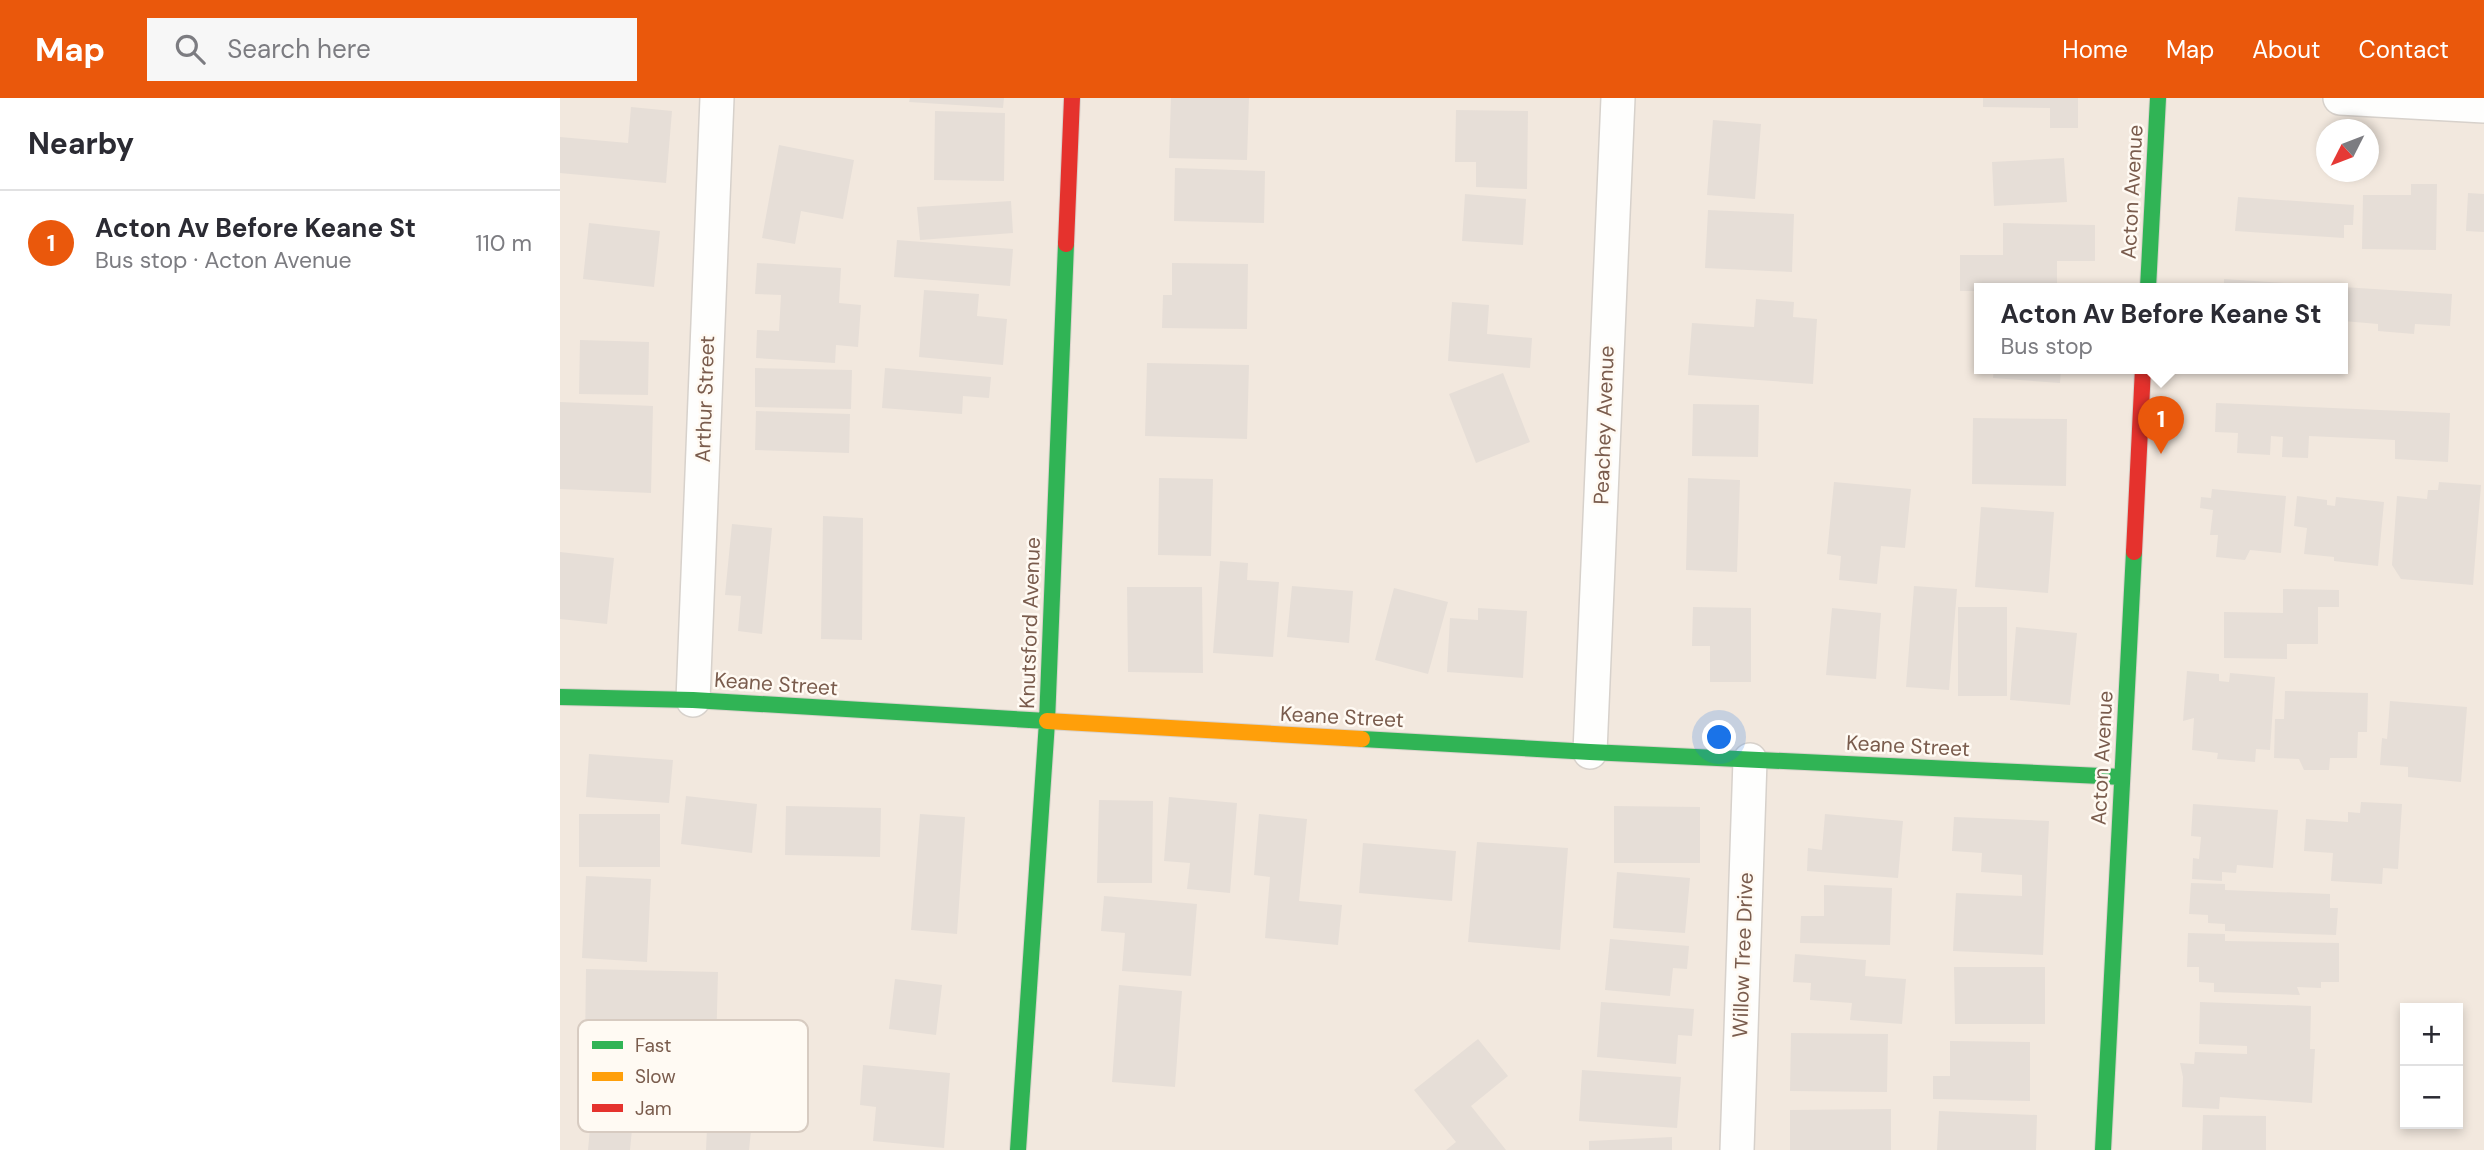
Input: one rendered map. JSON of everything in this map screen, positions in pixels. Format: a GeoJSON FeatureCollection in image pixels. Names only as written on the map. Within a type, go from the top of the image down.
{"type":"FeatureCollection","features":[{"type":"Feature","properties":{"kind":"street","name":"Arthur Street"},"geometry":{"type":"LineString","coordinates":[[693,700],[717,98]]}},
{"type":"Feature","properties":{"kind":"street","name":"Knutsford Avenue"},"geometry":{"type":"LineString","coordinates":[[1018,1150],[1047,722],[1072,98]]}},
{"type":"Feature","properties":{"kind":"street","name":"Peachey Avenue"},"geometry":{"type":"LineString","coordinates":[[1590,752],[1618,98]]}},
{"type":"Feature","properties":{"kind":"street","name":"Acton Avenue"},"geometry":{"type":"LineString","coordinates":[[2148,283],[2158,98]]}},
{"type":"Feature","properties":{"kind":"street"},"geometry":{"type":"LineString","coordinates":[[2340,98],[2484,106]]}},
{"type":"Feature","properties":{"kind":"street","name":"Acton Avenue"},"geometry":{"type":"LineString","coordinates":[[2103,1150],[2144,374]]}},
{"type":"Feature","properties":{"kind":"street","name":"Keane Street"},"geometry":{"type":"LineString","coordinates":[[560,698],[693,700],[1590,752],[2122,777]]}},
{"type":"Feature","properties":{"kind":"street","name":"Willow Tree Drive"},"geometry":{"type":"LineString","coordinates":[[1737,1150],[1750,760]]}},
{"type":"Feature","properties":{"kind":"shaded area"},"geometry":{"type":"Polygon","coordinates":[[[560,98],[2484,98],[2484,1150],[560,1150],[560,98]]]}},
{"type":"Feature","properties":{"kind":"building"},"geometry":{"type":"Polygon","coordinates":[[[910,98],[1004,98],[1003,108],[909,102],[910,98]]]}},
{"type":"Feature","properties":{"kind":"building"},"geometry":{"type":"Polygon","coordinates":[[[1171,98],[1249,98],[1247,160],[1169,158],[1171,98]]]}},
{"type":"Feature","properties":{"kind":"building"},"geometry":{"type":"Polygon","coordinates":[[[1983,98],[2078,98],[2078,128],[2050,128],[2050,108],[1983,107],[1983,98]]]}},
{"type":"Feature","properties":{"kind":"building"},"geometry":{"type":"Polygon","coordinates":[[[631,107],[672,111],[666,183],[560,173],[560,137],[628,143],[631,107]]]}},
{"type":"Feature","properties":{"kind":"building"},"geometry":{"type":"Polygon","coordinates":[[[1456,110],[1528,111],[1527,189],[1476,187],[1476,162],[1455,162],[1456,110]]]}},
{"type":"Feature","properties":{"kind":"building"},"geometry":{"type":"Polygon","coordinates":[[[935,111],[1005,113],[1004,181],[934,180],[935,111]]]}},
{"type":"Feature","properties":{"kind":"building"},"geometry":{"type":"Polygon","coordinates":[[[1713,120],[1761,124],[1755,199],[1707,195],[1713,120]]]}},
{"type":"Feature","properties":{"kind":"building"},"geometry":{"type":"Polygon","coordinates":[[[779,145],[854,160],[843,219],[801,211],[795,244],[762,238],[779,145]]]}},
{"type":"Feature","properties":{"kind":"building"},"geometry":{"type":"Polygon","coordinates":[[[2064,158],[2067,202],[1994,206],[1992,162],[2064,158]]]}},
{"type":"Feature","properties":{"kind":"building"},"geometry":{"type":"Polygon","coordinates":[[[1175,168],[1265,171],[1264,223],[1174,221],[1175,168]]]}},
{"type":"Feature","properties":{"kind":"building"},"geometry":{"type":"Polygon","coordinates":[[[2411,184],[2437,184],[2436,250],[2362,249],[2363,195],[2411,195],[2411,184]]]}},
{"type":"Feature","properties":{"kind":"building"},"geometry":{"type":"Polygon","coordinates":[[[2468,193],[2484,194],[2484,232],[2466,231],[2468,193]]]}},
{"type":"Feature","properties":{"kind":"building"},"geometry":{"type":"Polygon","coordinates":[[[1465,194],[1526,199],[1523,245],[1462,241],[1465,194]]]}},
{"type":"Feature","properties":{"kind":"building"},"geometry":{"type":"Polygon","coordinates":[[[2238,197],[2354,205],[2353,225],[2344,225],[2344,238],[2235,231],[2238,197]]]}},
{"type":"Feature","properties":{"kind":"building"},"geometry":{"type":"Polygon","coordinates":[[[1011,201],[1013,233],[920,240],[917,207],[1011,201]]]}},
{"type":"Feature","properties":{"kind":"building"},"geometry":{"type":"Polygon","coordinates":[[[1708,210],[1794,214],[1792,272],[1705,268],[1708,210]]]}},
{"type":"Feature","properties":{"kind":"building"},"geometry":{"type":"Polygon","coordinates":[[[589,223],[660,231],[654,287],[583,279],[589,223]]]}},
{"type":"Feature","properties":{"kind":"building"},"geometry":{"type":"Polygon","coordinates":[[[2003,223],[2095,225],[2095,261],[2057,261],[2057,283],[1974,283],[1974,291],[1960,291],[1960,255],[2003,255],[2003,223]]]}},
{"type":"Feature","properties":{"kind":"building"},"geometry":{"type":"Polygon","coordinates":[[[897,240],[1013,249],[1010,286],[894,277],[897,240]]]}},
{"type":"Feature","properties":{"kind":"building"},"geometry":{"type":"Polygon","coordinates":[[[757,263],[841,268],[839,303],[861,305],[858,347],[836,345],[835,363],[756,358],[757,330],[779,331],[781,295],[755,294],[757,263]]]}},
{"type":"Feature","properties":{"kind":"building"},"geometry":{"type":"Polygon","coordinates":[[[1172,263],[1248,264],[1247,329],[1162,328],[1163,295],[1172,295],[1172,263]]]}},
{"type":"Feature","properties":{"kind":"building"},"geometry":{"type":"Polygon","coordinates":[[[2224,279],[2283,283],[2224,283],[2224,279]]]}},
{"type":"Feature","properties":{"kind":"building"},"geometry":{"type":"Polygon","coordinates":[[[2348,287],[2452,294],[2450,326],[2415,324],[2414,334],[2378,331],[2378,324],[2348,321],[2348,287]]]}},
{"type":"Feature","properties":{"kind":"building"},"geometry":{"type":"Polygon","coordinates":[[[924,290],[979,294],[977,316],[1007,319],[1003,365],[919,357],[924,290]]]}},
{"type":"Feature","properties":{"kind":"building"},"geometry":{"type":"Polygon","coordinates":[[[1756,299],[1794,302],[1793,317],[1817,319],[1813,384],[1688,375],[1692,323],[1754,327],[1756,299]]]}},
{"type":"Feature","properties":{"kind":"building"},"geometry":{"type":"Polygon","coordinates":[[[1452,302],[1489,305],[1487,334],[1532,338],[1530,368],[1448,361],[1452,302]]]}},
{"type":"Feature","properties":{"kind":"building"},"geometry":{"type":"Polygon","coordinates":[[[580,340],[649,342],[648,395],[579,394],[580,340]]]}},
{"type":"Feature","properties":{"kind":"building"},"geometry":{"type":"Polygon","coordinates":[[[1147,363],[1249,365],[1247,439],[1145,436],[1147,363]]]}},
{"type":"Feature","properties":{"kind":"building"},"geometry":{"type":"Polygon","coordinates":[[[755,368],[852,370],[851,409],[755,407],[755,368]]]}},
{"type":"Feature","properties":{"kind":"building"},"geometry":{"type":"Polygon","coordinates":[[[885,368],[991,377],[989,398],[963,396],[962,414],[882,408],[885,368]]]}},
{"type":"Feature","properties":{"kind":"building"},"geometry":{"type":"Polygon","coordinates":[[[1503,373],[1530,442],[1476,463],[1449,394],[1503,373]]]}},
{"type":"Feature","properties":{"kind":"building"},"geometry":{"type":"Polygon","coordinates":[[[1993,374],[2061,374],[2060,383],[1993,378],[1993,374]]]}},
{"type":"Feature","properties":{"kind":"building"},"geometry":{"type":"Polygon","coordinates":[[[560,402],[653,406],[651,493],[560,489],[560,402]]]}},
{"type":"Feature","properties":{"kind":"building"},"geometry":{"type":"Polygon","coordinates":[[[2216,403],[2450,413],[2448,462],[2395,459],[2395,440],[2309,436],[2308,458],[2282,457],[2283,437],[2271,436],[2270,455],[2237,453],[2238,433],[2215,432],[2216,403]]]}},
{"type":"Feature","properties":{"kind":"building"},"geometry":{"type":"Polygon","coordinates":[[[1693,404],[1759,405],[1758,457],[1692,456],[1693,404]]]}},
{"type":"Feature","properties":{"kind":"building"},"geometry":{"type":"Polygon","coordinates":[[[756,411],[850,414],[849,453],[755,450],[756,411]]]}},
{"type":"Feature","properties":{"kind":"building"},"geometry":{"type":"Polygon","coordinates":[[[1973,418],[2067,419],[2066,486],[1972,484],[1973,418]]]}},
{"type":"Feature","properties":{"kind":"building"},"geometry":{"type":"Polygon","coordinates":[[[1159,478],[1213,479],[1211,556],[1158,555],[1159,478]]]}},
{"type":"Feature","properties":{"kind":"building"},"geometry":{"type":"Polygon","coordinates":[[[1688,478],[1740,480],[1737,572],[1686,570],[1688,478]]]}},
{"type":"Feature","properties":{"kind":"building"},"geometry":{"type":"Polygon","coordinates":[[[1834,482],[1911,489],[1905,548],[1881,546],[1877,584],[1839,580],[1841,556],[1827,554],[1834,482]]]}},
{"type":"Feature","properties":{"kind":"building"},"geometry":{"type":"Polygon","coordinates":[[[2439,482],[2481,485],[2473,585],[2401,579],[2392,565],[2397,496],[2427,499],[2428,490],[2438,490],[2439,482]]]}},
{"type":"Feature","properties":{"kind":"building"},"geometry":{"type":"Polygon","coordinates":[[[2212,489],[2286,496],[2281,553],[2250,550],[2245,560],[2216,557],[2218,535],[2210,535],[2213,510],[2200,508],[2201,497],[2211,498],[2212,489]]]}},
{"type":"Feature","properties":{"kind":"building"},"geometry":{"type":"Polygon","coordinates":[[[2297,496],[2327,500],[2327,505],[2335,506],[2336,497],[2384,502],[2378,566],[2334,561],[2334,557],[2304,554],[2307,528],[2294,526],[2297,496]]]}},
{"type":"Feature","properties":{"kind":"building"},"geometry":{"type":"Polygon","coordinates":[[[1981,507],[2054,512],[2048,593],[1975,587],[1981,507]]]}},
{"type":"Feature","properties":{"kind":"building"},"geometry":{"type":"Polygon","coordinates":[[[823,516],[863,518],[862,640],[821,639],[823,516]]]}},
{"type":"Feature","properties":{"kind":"building"},"geometry":{"type":"Polygon","coordinates":[[[732,524],[772,528],[762,634],[738,631],[741,596],[725,595],[732,524]]]}},
{"type":"Feature","properties":{"kind":"building"},"geometry":{"type":"Polygon","coordinates":[[[560,552],[614,558],[607,624],[560,619],[560,552]]]}},
{"type":"Feature","properties":{"kind":"building"},"geometry":{"type":"Polygon","coordinates":[[[1220,561],[1248,563],[1247,580],[1279,582],[1273,657],[1213,653],[1220,561]]]}},
{"type":"Feature","properties":{"kind":"building"},"geometry":{"type":"Polygon","coordinates":[[[1292,586],[1353,591],[1349,643],[1287,637],[1292,586]]]}},
{"type":"Feature","properties":{"kind":"building"},"geometry":{"type":"Polygon","coordinates":[[[1914,586],[1957,589],[1949,690],[1906,687],[1914,586]]]}},
{"type":"Feature","properties":{"kind":"building"},"geometry":{"type":"Polygon","coordinates":[[[1127,587],[1202,587],[1203,673],[1128,672],[1127,587]]]}},
{"type":"Feature","properties":{"kind":"building"},"geometry":{"type":"Polygon","coordinates":[[[1394,588],[1448,602],[1428,674],[1375,660],[1394,588]]]}},
{"type":"Feature","properties":{"kind":"building"},"geometry":{"type":"Polygon","coordinates":[[[2283,589],[2339,590],[2339,607],[2318,607],[2318,644],[2287,644],[2287,659],[2224,658],[2224,612],[2283,613],[2283,589]]]}},
{"type":"Feature","properties":{"kind":"building"},"geometry":{"type":"Polygon","coordinates":[[[1693,607],[1751,608],[1751,682],[1710,682],[1710,646],[1692,646],[1693,607]]]}},
{"type":"Feature","properties":{"kind":"building"},"geometry":{"type":"Polygon","coordinates":[[[1958,607],[2007,607],[2007,696],[1958,696],[1958,607]]]}},
{"type":"Feature","properties":{"kind":"building"},"geometry":{"type":"Polygon","coordinates":[[[1478,608],[1527,611],[1523,678],[1447,672],[1450,618],[1478,620],[1478,608]]]}},
{"type":"Feature","properties":{"kind":"building"},"geometry":{"type":"Polygon","coordinates":[[[1832,608],[1881,613],[1876,679],[1826,675],[1832,608]]]}},
{"type":"Feature","properties":{"kind":"building"},"geometry":{"type":"Polygon","coordinates":[[[2016,627],[2077,633],[2070,705],[2010,700],[2016,627]]]}},
{"type":"Feature","properties":{"kind":"building"},"geometry":{"type":"Polygon","coordinates":[[[2187,671],[2219,674],[2219,681],[2229,682],[2230,673],[2275,677],[2270,750],[2256,749],[2255,762],[2217,759],[2218,753],[2192,750],[2194,718],[2183,721],[2187,671]]]}},
{"type":"Feature","properties":{"kind":"building"},"geometry":{"type":"Polygon","coordinates":[[[2285,691],[2368,693],[2367,732],[2358,732],[2357,758],[2330,758],[2329,770],[2304,770],[2299,759],[2274,758],[2275,719],[2284,719],[2285,691]]]}},
{"type":"Feature","properties":{"kind":"building"},"geometry":{"type":"Polygon","coordinates":[[[2390,701],[2467,707],[2461,782],[2408,777],[2408,767],[2380,765],[2382,738],[2387,739],[2390,701]]]}},
{"type":"Feature","properties":{"kind":"building"},"geometry":{"type":"Polygon","coordinates":[[[589,754],[673,760],[669,803],[586,797],[589,754]]]}},
{"type":"Feature","properties":{"kind":"building"},"geometry":{"type":"Polygon","coordinates":[[[686,796],[757,804],[752,853],[681,844],[686,796]]]}},
{"type":"Feature","properties":{"kind":"building"},"geometry":{"type":"Polygon","coordinates":[[[1169,797],[1237,803],[1230,893],[1187,889],[1190,863],[1164,861],[1169,797]]]}},
{"type":"Feature","properties":{"kind":"building"},"geometry":{"type":"Polygon","coordinates":[[[1099,800],[1153,801],[1152,883],[1097,883],[1099,800]]]}},
{"type":"Feature","properties":{"kind":"building"},"geometry":{"type":"Polygon","coordinates":[[[2361,802],[2402,804],[2398,869],[2383,868],[2382,884],[2331,881],[2333,853],[2304,851],[2306,819],[2348,822],[2348,812],[2360,813],[2361,802]]]}},
{"type":"Feature","properties":{"kind":"building"},"geometry":{"type":"Polygon","coordinates":[[[2193,804],[2278,810],[2273,868],[2237,865],[2236,873],[2222,872],[2222,881],[2192,879],[2193,858],[2199,859],[2201,837],[2191,836],[2193,804]]]}},
{"type":"Feature","properties":{"kind":"building"},"geometry":{"type":"Polygon","coordinates":[[[786,806],[881,808],[880,857],[785,855],[786,806]]]}},
{"type":"Feature","properties":{"kind":"building"},"geometry":{"type":"Polygon","coordinates":[[[1614,806],[1700,807],[1700,863],[1614,863],[1614,806]]]}},
{"type":"Feature","properties":{"kind":"building"},"geometry":{"type":"Polygon","coordinates":[[[579,814],[660,814],[660,867],[579,867],[579,814]]]}},
{"type":"Feature","properties":{"kind":"building"},"geometry":{"type":"Polygon","coordinates":[[[920,814],[965,817],[957,934],[911,930],[920,814]]]}},
{"type":"Feature","properties":{"kind":"building"},"geometry":{"type":"Polygon","coordinates":[[[1259,814],[1307,819],[1299,901],[1342,905],[1338,945],[1265,938],[1270,877],[1254,875],[1259,814]]]}},
{"type":"Feature","properties":{"kind":"building"},"geometry":{"type":"Polygon","coordinates":[[[1825,814],[1903,821],[1898,878],[1807,871],[1808,848],[1822,850],[1825,814]]]}},
{"type":"Feature","properties":{"kind":"building"},"geometry":{"type":"Polygon","coordinates":[[[1954,817],[2049,821],[2043,955],[1953,951],[1956,893],[2022,896],[2022,875],[1981,872],[1982,853],[1952,851],[1954,817]]]}},
{"type":"Feature","properties":{"kind":"building"},"geometry":{"type":"Polygon","coordinates":[[[1477,842],[1568,848],[1560,950],[1468,942],[1477,842]]]}},
{"type":"Feature","properties":{"kind":"building"},"geometry":{"type":"Polygon","coordinates":[[[1363,843],[1456,851],[1452,901],[1359,893],[1363,843]]]}},
{"type":"Feature","properties":{"kind":"building"},"geometry":{"type":"Polygon","coordinates":[[[1617,872],[1690,878],[1685,933],[1613,928],[1617,872]]]}},
{"type":"Feature","properties":{"kind":"building"},"geometry":{"type":"Polygon","coordinates":[[[586,876],[651,879],[647,962],[582,958],[586,876]]]}},
{"type":"Feature","properties":{"kind":"building"},"geometry":{"type":"Polygon","coordinates":[[[2191,883],[2225,884],[2225,890],[2330,894],[2330,908],[2338,908],[2336,935],[2225,931],[2225,924],[2208,923],[2208,915],[2189,914],[2191,883]]]}},
{"type":"Feature","properties":{"kind":"building"},"geometry":{"type":"Polygon","coordinates":[[[1824,885],[1892,888],[1890,945],[1800,943],[1801,916],[1824,916],[1824,885]]]}},
{"type":"Feature","properties":{"kind":"building"},"geometry":{"type":"Polygon","coordinates":[[[1104,896],[1197,904],[1191,976],[1122,971],[1125,933],[1101,931],[1104,896]]]}},
{"type":"Feature","properties":{"kind":"building"},"geometry":{"type":"Polygon","coordinates":[[[2188,933],[2225,934],[2225,941],[2339,943],[2339,982],[2321,982],[2321,988],[2297,987],[2300,995],[2214,992],[2214,983],[2199,982],[2199,967],[2187,967],[2188,933]]]}},
{"type":"Feature","properties":{"kind":"building"},"geometry":{"type":"Polygon","coordinates":[[[1610,939],[1689,946],[1687,969],[1673,968],[1670,996],[1605,990],[1610,939]]]}},
{"type":"Feature","properties":{"kind":"building"},"geometry":{"type":"Polygon","coordinates":[[[1795,954],[1866,960],[1865,976],[1906,979],[1902,1024],[1850,1020],[1852,1003],[1810,1000],[1811,983],[1793,982],[1795,954]]]}},
{"type":"Feature","properties":{"kind":"building"},"geometry":{"type":"Polygon","coordinates":[[[1954,967],[2045,967],[2045,1024],[1955,1024],[1954,967]]]}},
{"type":"Feature","properties":{"kind":"building"},"geometry":{"type":"Polygon","coordinates":[[[586,969],[718,972],[717,1020],[585,1020],[586,969]]]}},
{"type":"Feature","properties":{"kind":"building"},"geometry":{"type":"Polygon","coordinates":[[[895,979],[942,985],[936,1035],[889,1029],[895,979]]]}},
{"type":"Feature","properties":{"kind":"building"},"geometry":{"type":"Polygon","coordinates":[[[1119,985],[1182,991],[1175,1087],[1112,1082],[1119,985]]]}},
{"type":"Feature","properties":{"kind":"building"},"geometry":{"type":"Polygon","coordinates":[[[1601,1002],[1694,1009],[1692,1036],[1678,1035],[1676,1064],[1597,1057],[1601,1002]]]}},
{"type":"Feature","properties":{"kind":"building"},"geometry":{"type":"Polygon","coordinates":[[[2200,1002],[2311,1006],[2310,1049],[2315,1049],[2312,1103],[2220,1097],[2219,1109],[2182,1107],[2183,1077],[2180,1063],[2194,1064],[2195,1052],[2247,1054],[2247,1046],[2199,1044],[2200,1002]]]}},
{"type":"Feature","properties":{"kind":"building"},"geometry":{"type":"Polygon","coordinates":[[[1791,1033],[1888,1034],[1887,1092],[1790,1091],[1791,1033]]]}},
{"type":"Feature","properties":{"kind":"building"},"geometry":{"type":"Polygon","coordinates":[[[1478,1039],[1508,1076],[1471,1106],[1506,1150],[1446,1150],[1456,1142],[1414,1090],[1478,1039]]]}},
{"type":"Feature","properties":{"kind":"building"},"geometry":{"type":"Polygon","coordinates":[[[1950,1041],[2030,1042],[2030,1101],[1933,1099],[1933,1076],[1950,1076],[1950,1041]]]}},
{"type":"Feature","properties":{"kind":"building"},"geometry":{"type":"Polygon","coordinates":[[[863,1065],[950,1073],[944,1148],[873,1141],[876,1107],[860,1105],[863,1065]]]}},
{"type":"Feature","properties":{"kind":"building"},"geometry":{"type":"Polygon","coordinates":[[[1582,1070],[1681,1077],[1677,1128],[1579,1121],[1582,1070]]]}},
{"type":"Feature","properties":{"kind":"building"},"geometry":{"type":"Polygon","coordinates":[[[1891,1109],[1891,1150],[1790,1150],[1790,1110],[1891,1109]]]}},
{"type":"Feature","properties":{"kind":"building"},"geometry":{"type":"Polygon","coordinates":[[[1939,1111],[2037,1115],[2036,1150],[1937,1150],[1939,1111]]]}},
{"type":"Feature","properties":{"kind":"building"},"geometry":{"type":"Polygon","coordinates":[[[2203,1115],[2266,1116],[2266,1150],[2202,1150],[2203,1115]]]}},
{"type":"Feature","properties":{"kind":"building"},"geometry":{"type":"Polygon","coordinates":[[[590,1132],[632,1132],[630,1150],[588,1150],[590,1132]]]}},
{"type":"Feature","properties":{"kind":"building"},"geometry":{"type":"Polygon","coordinates":[[[707,1132],[751,1132],[749,1150],[706,1150],[707,1132]]]}},
{"type":"Feature","properties":{"kind":"building"},"geometry":{"type":"Polygon","coordinates":[[[1672,1137],[1672,1150],[1589,1150],[1589,1141],[1672,1137]]]}},
{"type":"Feature","properties":{"kind":"traffic: fast"},"geometry":{"type":"LineString","coordinates":[[2148,283],[2158,98]]}},
{"type":"Feature","properties":{"kind":"traffic: fast"},"geometry":{"type":"LineString","coordinates":[[1018,1150],[1047,722],[1066,244]]}},
{"type":"Feature","properties":{"kind":"traffic: fast"},"geometry":{"type":"LineString","coordinates":[[2103,1150],[2134,552]]}},
{"type":"Feature","properties":{"kind":"traffic: fast"},"geometry":{"type":"LineString","coordinates":[[560,697],[693,700],[1047,721]]}},
{"type":"Feature","properties":{"kind":"traffic: fast"},"geometry":{"type":"LineString","coordinates":[[1362,739],[2122,777]]}},
{"type":"Feature","properties":{"kind":"traffic: slow"},"geometry":{"type":"LineString","coordinates":[[1047,721],[1362,739]]}},
{"type":"Feature","properties":{"kind":"traffic: jam"},"geometry":{"type":"LineString","coordinates":[[1066,244],[1072,98]]}},
{"type":"Feature","properties":{"kind":"traffic: jam"},"geometry":{"type":"LineString","coordinates":[[2134,552],[2143,374]]}},
{"type":"Feature","properties":{"kind":"place","name":"Acton Av Before Keane St"},"geometry":{"type":"Point","coordinates":[2161,454]}}]}
